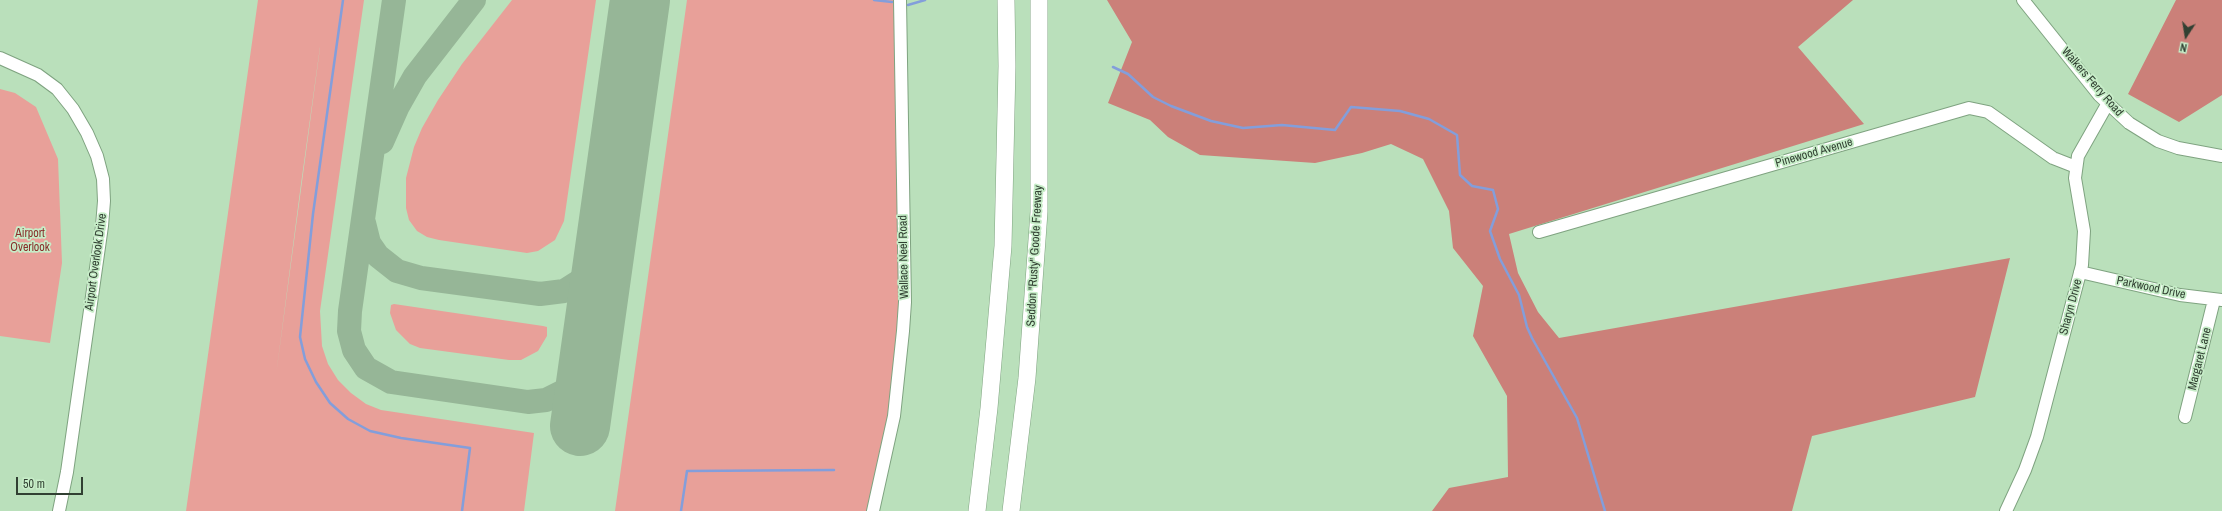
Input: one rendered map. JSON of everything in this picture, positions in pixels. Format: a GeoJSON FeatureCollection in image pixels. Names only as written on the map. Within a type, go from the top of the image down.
{"type":"FeatureCollection","features":[{"type":"Feature","properties":{"kind":"highway"},"geometry":{"type":"LineString","coordinates":[[977,511],[989,408],[1003,246],[1007,66],[1006,0]]}},
{"type":"Feature","properties":{"kind":"highway","name":"Seddon \"Rusty\" Goode Freeway"},"geometry":{"type":"LineString","coordinates":[[1011,511],[1027,378],[1039,212],[1039,0]]}},
{"type":"Feature","properties":{"kind":"street","name":"Wallace Neel Road"},"geometry":{"type":"LineString","coordinates":[[874,511],[894,416],[904,324],[900,0]]}},
{"type":"Feature","properties":{"kind":"street","name":"Walkers Ferry Road"},"geometry":{"type":"LineString","coordinates":[[2023,0],[2108,104],[2129,123],[2158,141],[2185,150],[2222,156]]}},
{"type":"Feature","properties":{"kind":"street","name":"Airport Overlook Drive"},"geometry":{"type":"LineString","coordinates":[[0,58],[38,75],[57,89],[88,133],[97,156],[103,180],[104,200],[102,226],[69,464],[59,511]]}},
{"type":"Feature","properties":{"kind":"street","name":"Sharyn Drive"},"geometry":{"type":"LineString","coordinates":[[2006,511],[2025,470],[2037,437],[2080,272],[2084,248],[2084,231],[2075,178],[2076,166],[2080,151],[2108,104]]}},
{"type":"Feature","properties":{"kind":"street","name":"Pinewood Avenue"},"geometry":{"type":"LineString","coordinates":[[1539,232],[1969,108],[1979,108],[1988,112],[2053,158],[2076,166]]}},
{"type":"Feature","properties":{"kind":"street","name":"Parkwood Drive"},"geometry":{"type":"LineString","coordinates":[[2080,272],[2152,290],[2218,300]]}},
{"type":"Feature","properties":{"kind":"street","name":"Margaret Lane"},"geometry":{"type":"LineString","coordinates":[[2185,417],[2218,300]]}},
{"type":"Feature","properties":{"kind":"green space"},"geometry":{"type":"Polygon","coordinates":[[[258,0],[364,0],[320,311],[322,346],[328,364],[338,380],[351,393],[366,404],[381,410],[534,433],[524,511],[186,511],[258,0]],[[320,47],[301,184],[276,375],[320,47]]]}},
{"type":"Feature","properties":{"kind":"green space"},"geometry":{"type":"Polygon","coordinates":[[[512,0],[596,0],[564,221],[555,240],[538,251],[527,253],[427,237],[417,231],[409,220],[406,208],[406,178],[414,147],[422,128],[438,100],[462,64],[512,0]]]}},
{"type":"Feature","properties":{"kind":"green space"},"geometry":{"type":"Polygon","coordinates":[[[687,0],[894,0],[899,309],[888,418],[868,511],[615,511],[687,0]]]}},
{"type":"Feature","properties":{"kind":"green space","name":"Airport Overlook"},"geometry":{"type":"Polygon","coordinates":[[[0,89],[15,93],[36,107],[58,159],[62,263],[50,343],[0,336],[0,89]]]}},
{"type":"Feature","properties":{"kind":"green space"},"geometry":{"type":"Polygon","coordinates":[[[394,304],[543,326],[547,327],[547,336],[538,351],[521,360],[509,360],[420,348],[410,344],[396,330],[390,313],[391,305],[394,304]]]}},
{"type":"Feature","properties":{"kind":"shaded area"},"geometry":{"type":"Polygon","coordinates":[[[1107,0],[1853,0],[1798,47],[1864,124],[1509,234],[1518,273],[1538,312],[1559,338],[2010,258],[1975,397],[1812,436],[1792,511],[1432,511],[1449,488],[1508,477],[1507,396],[1473,336],[1483,286],[1453,248],[1449,211],[1423,159],[1391,144],[1362,153],[1315,163],[1200,155],[1168,137],[1150,120],[1108,103],[1132,42],[1107,0]]]}},
{"type":"Feature","properties":{"kind":"shaded area"},"geometry":{"type":"Polygon","coordinates":[[[2176,0],[2222,0],[2222,95],[2179,122],[2128,94],[2176,0]]]}},
{"type":"Feature","properties":{"kind":"waterway"},"geometry":{"type":"LineString","coordinates":[[343,0],[313,214],[300,337],[305,359],[316,382],[330,403],[348,419],[370,431],[401,438],[470,448],[462,511]]}},
{"type":"Feature","properties":{"kind":"waterway"},"geometry":{"type":"LineString","coordinates":[[874,0],[892,2]]}},
{"type":"Feature","properties":{"kind":"waterway"},"geometry":{"type":"LineString","coordinates":[[908,5],[925,0]]}},
{"type":"Feature","properties":{"kind":"waterway"},"geometry":{"type":"LineString","coordinates":[[1113,67],[1128,74],[1153,97],[1171,106],[1211,121],[1243,128],[1282,125],[1335,130],[1351,107],[1400,111],[1429,119],[1457,135],[1460,175],[1472,186],[1493,190],[1498,209],[1490,231],[1500,259],[1519,295],[1527,327],[1532,338],[1577,418],[1605,511]]}},
{"type":"Feature","properties":{"kind":"waterway"},"geometry":{"type":"LineString","coordinates":[[681,511],[687,471],[834,470]]}},
{"type":"Feature","properties":{"kind":"taxiway"},"geometry":{"type":"LineString","coordinates":[[394,0],[350,311],[349,331],[354,350],[366,368],[391,382],[528,402],[546,400],[570,388],[583,373],[590,354]]}},
{"type":"Feature","properties":{"kind":"taxiway"},"geometry":{"type":"LineString","coordinates":[[382,142],[398,106],[415,76],[474,0]]}},
{"type":"Feature","properties":{"kind":"taxiway"},"geometry":{"type":"LineString","coordinates":[[364,223],[369,243],[378,256],[397,271],[421,278],[540,294],[564,291],[586,277],[599,260],[607,232]]}},
{"type":"Feature","properties":{"kind":"runway"},"geometry":{"type":"LineString","coordinates":[[580,426],[640,0]]}}]}
